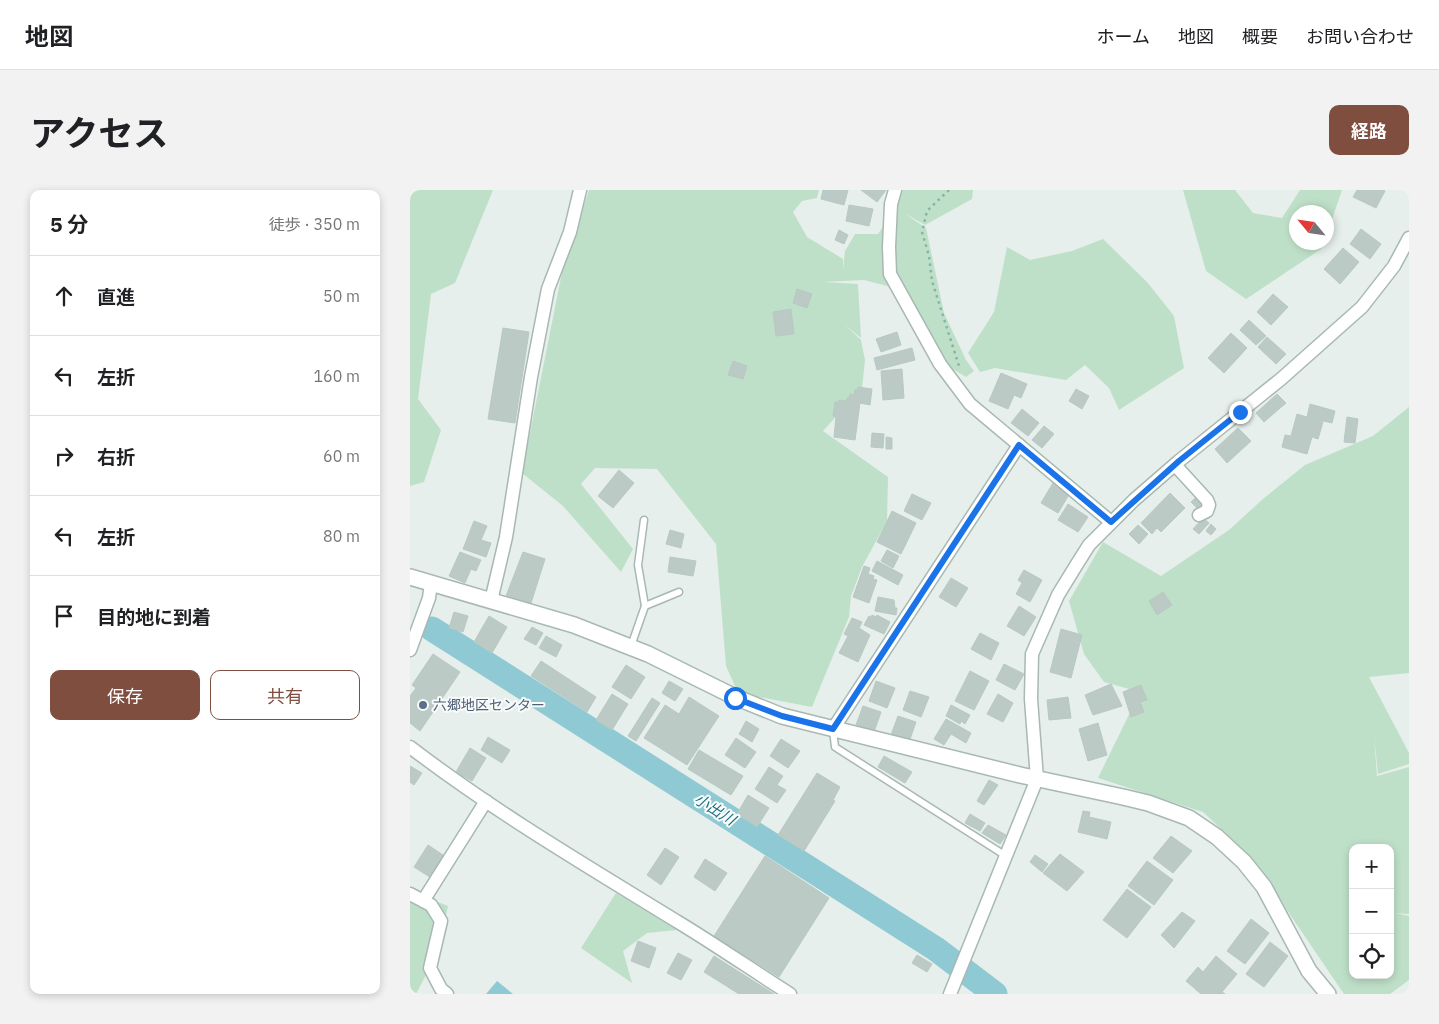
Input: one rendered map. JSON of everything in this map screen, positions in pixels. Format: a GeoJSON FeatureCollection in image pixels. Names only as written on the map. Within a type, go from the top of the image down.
{"type":"FeatureCollection","features":[{"type":"Feature","properties":{"kind":"street"},"geometry":{"type":"LineString","coordinates":[[491,601],[506,537],[531,377],[548,289],[570,232],[580,190]]}},
{"type":"Feature","properties":{"kind":"street"},"geometry":{"type":"LineString","coordinates":[[895,190],[891,212],[890,274],[940,364],[970,404],[1111,522]]}},
{"type":"Feature","properties":{"kind":"street"},"geometry":{"type":"LineString","coordinates":[[950,994],[1037,779],[1031,699],[1032,654],[1058,594],[1089,545],[1111,522],[1175,465],[1281,379],[1362,306],[1394,266],[1409,238]]}},
{"type":"Feature","properties":{"kind":"street"},"geometry":{"type":"LineString","coordinates":[[833,729],[1019,445]]}},
{"type":"Feature","properties":{"kind":"street"},"geometry":{"type":"LineString","coordinates":[[1175,465],[1207,500],[1209,505],[1207,511],[1199,515]]}},
{"type":"Feature","properties":{"kind":"street"},"geometry":{"type":"LineString","coordinates":[[410,577],[574,625],[648,654],[735,698],[782,716],[1037,779],[1148,803],[1189,818],[1217,837],[1244,862],[1264,887],[1309,971],[1328,994]]}},
{"type":"Feature","properties":{"kind":"street"},"geometry":{"type":"LineString","coordinates":[[410,650],[429,598],[431,584]]}},
{"type":"Feature","properties":{"kind":"street"},"geometry":{"type":"LineString","coordinates":[[410,747],[486,802],[579,862],[679,922],[790,994]]}},
{"type":"Feature","properties":{"kind":"street"},"geometry":{"type":"LineString","coordinates":[[423,901],[486,802]]}},
{"type":"Feature","properties":{"kind":"street"},"geometry":{"type":"LineString","coordinates":[[410,894],[431,905],[441,922],[430,968],[440,989],[447,994]]}},
{"type":"Feature","properties":{"kind":"lane"},"geometry":{"type":"LineString","coordinates":[[630,647],[645,606],[638,565],[644,520]]}},
{"type":"Feature","properties":{"kind":"lane"},"geometry":{"type":"LineString","coordinates":[[645,606],[679,592]]}},
{"type":"Feature","properties":{"kind":"lane"},"geometry":{"type":"LineString","coordinates":[[833,729],[835,746],[1006,856]]}},
{"type":"Feature","properties":{"kind":"path"},"geometry":{"type":"LineString","coordinates":[[949,190],[927,211],[922,232],[930,256],[932,281],[962,376],[957,385]]}},
{"type":"Feature","properties":{"kind":"green space"},"geometry":{"type":"Polygon","coordinates":[[[410,190],[493,190],[455,283],[431,294],[418,399],[441,430],[424,482],[410,486],[410,190]]]}},
{"type":"Feature","properties":{"kind":"green space"},"geometry":{"type":"Polygon","coordinates":[[[589,190],[819,190],[817,198],[802,201],[793,212],[807,237],[843,259],[843,270],[845,251],[855,234],[878,234],[896,208],[900,190],[973,190],[972,199],[925,225],[904,213],[926,228],[944,313],[966,360],[974,371],[966,377],[951,368],[903,290],[864,280],[824,282],[858,284],[861,338],[845,325],[861,340],[865,360],[862,388],[823,431],[888,477],[887,521],[862,567],[851,596],[849,617],[812,707],[738,693],[726,666],[716,544],[657,469],[595,468],[581,484],[633,549],[621,572],[563,506],[522,473],[570,232],[583,208],[589,190]]]}},
{"type":"Feature","properties":{"kind":"green space"},"geometry":{"type":"Polygon","coordinates":[[[1183,190],[1235,190],[1253,213],[1282,218],[1289,207],[1289,250],[1320,250],[1246,299],[1206,271],[1183,190]]]}},
{"type":"Feature","properties":{"kind":"green space"},"geometry":{"type":"Polygon","coordinates":[[[1300,190],[1342,190],[1334,213],[1334,205],[1290,205],[1300,190]]]}},
{"type":"Feature","properties":{"kind":"green space"},"geometry":{"type":"Polygon","coordinates":[[[1103,239],[1147,282],[1174,316],[1184,368],[1119,410],[1109,388],[1085,365],[1066,380],[995,368],[980,372],[968,353],[994,312],[1007,247],[1030,260],[1072,251],[1103,239]]]}},
{"type":"Feature","properties":{"kind":"green space"},"geometry":{"type":"Polygon","coordinates":[[[1409,407],[1409,673],[1369,677],[1409,753],[1409,764],[1378,774],[1374,735],[1377,776],[1409,767],[1409,914],[1395,913],[1409,916],[1409,980],[1390,994],[1344,994],[1250,856],[1203,812],[1098,778],[1140,692],[1104,682],[1084,654],[1069,601],[1103,542],[1161,576],[1229,530],[1305,465],[1373,436],[1409,407]]]}},
{"type":"Feature","properties":{"kind":"green space"},"geometry":{"type":"Polygon","coordinates":[[[410,891],[448,906],[438,952],[416,994],[410,994],[410,891]]]}},
{"type":"Feature","properties":{"kind":"green space"},"geometry":{"type":"Polygon","coordinates":[[[616,893],[677,930],[647,933],[623,951],[632,983],[581,948],[616,893]]]}},
{"type":"Feature","properties":{"kind":"water"},"geometry":{"type":"Polygon","coordinates":[[[497,981],[513,994],[486,994],[497,981]]]}},
{"type":"Feature","properties":{"kind":"building"},"geometry":{"type":"Polygon","coordinates":[[[823,190],[848,190],[844,205],[821,199],[823,190]]]}},
{"type":"Feature","properties":{"kind":"building"},"geometry":{"type":"Polygon","coordinates":[[[861,190],[886,190],[877,202],[861,190]]]}},
{"type":"Feature","properties":{"kind":"building"},"geometry":{"type":"Polygon","coordinates":[[[1357,190],[1385,191],[1376,208],[1353,197],[1357,190]]]}},
{"type":"Feature","properties":{"kind":"building"},"geometry":{"type":"Polygon","coordinates":[[[849,205],[873,209],[869,226],[846,221],[849,205]]]}},
{"type":"Feature","properties":{"kind":"building"},"geometry":{"type":"Polygon","coordinates":[[[1361,229],[1381,244],[1370,259],[1350,244],[1361,229]]]}},
{"type":"Feature","properties":{"kind":"building"},"geometry":{"type":"Polygon","coordinates":[[[839,230],[848,235],[844,244],[835,240],[839,230]]]}},
{"type":"Feature","properties":{"kind":"building"},"geometry":{"type":"Polygon","coordinates":[[[1343,248],[1359,262],[1340,284],[1324,269],[1343,248]]]}},
{"type":"Feature","properties":{"kind":"building"},"geometry":{"type":"Polygon","coordinates":[[[797,289],[812,294],[807,308],[793,303],[797,289]]]}},
{"type":"Feature","properties":{"kind":"building"},"geometry":{"type":"Polygon","coordinates":[[[1273,294],[1288,307],[1271,325],[1257,312],[1273,294]]]}},
{"type":"Feature","properties":{"kind":"building"},"geometry":{"type":"Polygon","coordinates":[[[791,309],[794,334],[776,336],[773,312],[791,309]]]}},
{"type":"Feature","properties":{"kind":"building"},"geometry":{"type":"Polygon","coordinates":[[[1249,320],[1266,336],[1256,345],[1240,330],[1249,320]]]}},
{"type":"Feature","properties":{"kind":"building"},"geometry":{"type":"Polygon","coordinates":[[[503,328],[529,332],[515,423],[488,419],[503,328]]]}},
{"type":"Feature","properties":{"kind":"building"},"geometry":{"type":"Polygon","coordinates":[[[897,332],[901,345],[881,352],[876,339],[897,332]]]}},
{"type":"Feature","properties":{"kind":"building"},"geometry":{"type":"Polygon","coordinates":[[[1231,333],[1247,348],[1224,373],[1208,358],[1231,333]]]}},
{"type":"Feature","properties":{"kind":"building"},"geometry":{"type":"Polygon","coordinates":[[[1267,337],[1286,354],[1276,364],[1258,347],[1267,337]]]}},
{"type":"Feature","properties":{"kind":"building"},"geometry":{"type":"Polygon","coordinates":[[[912,348],[915,360],[877,370],[874,358],[912,348]]]}},
{"type":"Feature","properties":{"kind":"building"},"geometry":{"type":"Polygon","coordinates":[[[733,361],[747,366],[743,379],[728,375],[733,361]]]}},
{"type":"Feature","properties":{"kind":"building"},"geometry":{"type":"Polygon","coordinates":[[[902,369],[904,398],[883,400],[881,371],[902,369]]]}},
{"type":"Feature","properties":{"kind":"building"},"geometry":{"type":"Polygon","coordinates":[[[1001,373],[1027,384],[1021,398],[1014,395],[1008,409],[989,401],[1001,373]]]}},
{"type":"Feature","properties":{"kind":"building"},"geometry":{"type":"Polygon","coordinates":[[[858,387],[872,389],[870,405],[860,403],[855,440],[834,437],[836,417],[833,416],[835,402],[839,402],[839,400],[846,401],[850,394],[854,395],[858,387]]]}},
{"type":"Feature","properties":{"kind":"building"},"geometry":{"type":"Polygon","coordinates":[[[1076,389],[1089,396],[1082,409],[1069,401],[1076,389]]]}},
{"type":"Feature","properties":{"kind":"building"},"geometry":{"type":"Polygon","coordinates":[[[1277,394],[1286,403],[1264,422],[1256,413],[1277,394]]]}},
{"type":"Feature","properties":{"kind":"building"},"geometry":{"type":"Polygon","coordinates":[[[1310,404],[1335,411],[1332,423],[1307,417],[1310,404]]]}},
{"type":"Feature","properties":{"kind":"building"},"geometry":{"type":"Polygon","coordinates":[[[1022,409],[1039,423],[1028,436],[1011,423],[1022,409]]]}},
{"type":"Feature","properties":{"kind":"building"},"geometry":{"type":"Polygon","coordinates":[[[1297,414],[1323,422],[1318,439],[1312,437],[1307,454],[1282,447],[1285,435],[1291,436],[1297,414]]]}},
{"type":"Feature","properties":{"kind":"building"},"geometry":{"type":"Polygon","coordinates":[[[1347,417],[1358,419],[1355,443],[1344,442],[1347,417]]]}},
{"type":"Feature","properties":{"kind":"building"},"geometry":{"type":"Polygon","coordinates":[[[1044,426],[1054,434],[1042,448],[1032,440],[1044,426]]]}},
{"type":"Feature","properties":{"kind":"building"},"geometry":{"type":"Polygon","coordinates":[[[1238,428],[1251,441],[1227,463],[1215,449],[1238,428]]]}},
{"type":"Feature","properties":{"kind":"building"},"geometry":{"type":"Polygon","coordinates":[[[872,433],[884,434],[883,448],[871,447],[872,433]]]}},
{"type":"Feature","properties":{"kind":"building"},"geometry":{"type":"Polygon","coordinates":[[[886,437],[892,438],[892,449],[886,449],[886,437]]]}},
{"type":"Feature","properties":{"kind":"building"},"geometry":{"type":"Polygon","coordinates":[[[619,470],[634,483],[613,508],[598,496],[619,470]]]}},
{"type":"Feature","properties":{"kind":"building"},"geometry":{"type":"Polygon","coordinates":[[[1053,483],[1070,493],[1058,513],[1041,503],[1053,483]]]}},
{"type":"Feature","properties":{"kind":"building"},"geometry":{"type":"Polygon","coordinates":[[[1170,493],[1185,508],[1161,532],[1157,528],[1152,534],[1141,523],[1170,493]]]}},
{"type":"Feature","properties":{"kind":"building"},"geometry":{"type":"Polygon","coordinates":[[[912,494],[931,503],[922,520],[904,511],[912,494]]]}},
{"type":"Feature","properties":{"kind":"building"},"geometry":{"type":"Polygon","coordinates":[[[1196,497],[1202,504],[1197,508],[1191,502],[1196,497]]]}},
{"type":"Feature","properties":{"kind":"building"},"geometry":{"type":"Polygon","coordinates":[[[1068,504],[1088,517],[1078,532],[1058,520],[1068,504]]]}},
{"type":"Feature","properties":{"kind":"building"},"geometry":{"type":"Polygon","coordinates":[[[892,511],[916,523],[901,554],[877,542],[892,511]]]}},
{"type":"Feature","properties":{"kind":"building"},"geometry":{"type":"Polygon","coordinates":[[[1203,518],[1209,523],[1199,534],[1193,529],[1203,518]]]}},
{"type":"Feature","properties":{"kind":"building"},"geometry":{"type":"Polygon","coordinates":[[[474,521],[487,526],[481,540],[491,543],[486,557],[463,549],[474,521]]]}},
{"type":"Feature","properties":{"kind":"building"},"geometry":{"type":"Polygon","coordinates":[[[1211,524],[1216,529],[1211,535],[1206,531],[1211,524]]]}},
{"type":"Feature","properties":{"kind":"building"},"geometry":{"type":"Polygon","coordinates":[[[1138,525],[1148,534],[1139,544],[1129,534],[1138,525]]]}},
{"type":"Feature","properties":{"kind":"building"},"geometry":{"type":"Polygon","coordinates":[[[670,530],[684,534],[681,548],[666,544],[670,530]]]}},
{"type":"Feature","properties":{"kind":"building"},"geometry":{"type":"Polygon","coordinates":[[[887,550],[899,556],[893,568],[881,561],[887,550]]]}},
{"type":"Feature","properties":{"kind":"building"},"geometry":{"type":"Polygon","coordinates":[[[460,552],[481,560],[476,571],[471,569],[465,583],[449,576],[460,552]]]}},
{"type":"Feature","properties":{"kind":"building"},"geometry":{"type":"Polygon","coordinates":[[[523,552],[545,559],[531,603],[506,596],[523,552]]]}},
{"type":"Feature","properties":{"kind":"building"},"geometry":{"type":"Polygon","coordinates":[[[670,557],[696,561],[693,576],[668,572],[670,557]]]}},
{"type":"Feature","properties":{"kind":"building"},"geometry":{"type":"Polygon","coordinates":[[[877,561],[903,575],[898,585],[872,571],[877,561]]]}},
{"type":"Feature","properties":{"kind":"building"},"geometry":{"type":"Polygon","coordinates":[[[864,566],[870,568],[868,574],[874,576],[873,579],[877,580],[869,603],[853,597],[864,566]]]}},
{"type":"Feature","properties":{"kind":"building"},"geometry":{"type":"Polygon","coordinates":[[[1024,570],[1042,580],[1030,602],[1016,594],[1022,583],[1018,580],[1024,570]]]}},
{"type":"Feature","properties":{"kind":"building"},"geometry":{"type":"Polygon","coordinates":[[[951,578],[968,588],[956,607],[939,597],[951,578]]]}},
{"type":"Feature","properties":{"kind":"building"},"geometry":{"type":"Polygon","coordinates":[[[1163,592],[1172,605],[1157,615],[1149,601],[1163,592]]]}},
{"type":"Feature","properties":{"kind":"building"},"geometry":{"type":"Polygon","coordinates":[[[878,597],[894,600],[895,608],[897,608],[896,615],[875,611],[878,597]]]}},
{"type":"Feature","properties":{"kind":"building"},"geometry":{"type":"Polygon","coordinates":[[[1019,606],[1036,617],[1024,636],[1007,626],[1019,606]]]}},
{"type":"Feature","properties":{"kind":"building"},"geometry":{"type":"Polygon","coordinates":[[[454,612],[468,616],[463,632],[449,628],[454,612]]]}},
{"type":"Feature","properties":{"kind":"building"},"geometry":{"type":"Polygon","coordinates":[[[872,615],[876,617],[877,615],[890,622],[884,634],[864,625],[869,616],[871,617],[872,615]]]}},
{"type":"Feature","properties":{"kind":"building"},"geometry":{"type":"Polygon","coordinates":[[[489,616],[507,627],[492,653],[474,642],[489,616]]]}},
{"type":"Feature","properties":{"kind":"building"},"geometry":{"type":"Polygon","coordinates":[[[852,618],[862,622],[859,628],[870,635],[858,662],[839,653],[848,636],[844,634],[852,618]]]}},
{"type":"Feature","properties":{"kind":"building"},"geometry":{"type":"Polygon","coordinates":[[[532,627],[543,633],[536,645],[524,639],[532,627]]]}},
{"type":"Feature","properties":{"kind":"building"},"geometry":{"type":"Polygon","coordinates":[[[1061,629],[1082,635],[1071,678],[1050,672],[1061,629]]]}},
{"type":"Feature","properties":{"kind":"building"},"geometry":{"type":"Polygon","coordinates":[[[980,633],[999,643],[991,660],[971,649],[980,633]]]}},
{"type":"Feature","properties":{"kind":"building"},"geometry":{"type":"Polygon","coordinates":[[[546,636],[562,645],[556,657],[539,648],[546,636]]]}},
{"type":"Feature","properties":{"kind":"building"},"geometry":{"type":"Polygon","coordinates":[[[433,654],[460,672],[420,731],[410,723],[410,696],[416,688],[412,685],[433,654]]]}},
{"type":"Feature","properties":{"kind":"building"},"geometry":{"type":"Polygon","coordinates":[[[541,661],[596,697],[587,712],[531,676],[541,661]]]}},
{"type":"Feature","properties":{"kind":"building"},"geometry":{"type":"Polygon","coordinates":[[[1004,664],[1024,674],[1015,690],[996,680],[1004,664]]]}},
{"type":"Feature","properties":{"kind":"building"},"geometry":{"type":"Polygon","coordinates":[[[626,665],[645,677],[631,699],[612,687],[626,665]]]}},
{"type":"Feature","properties":{"kind":"building"},"geometry":{"type":"Polygon","coordinates":[[[970,671],[989,681],[974,710],[955,701],[970,671]]]}},
{"type":"Feature","properties":{"kind":"building"},"geometry":{"type":"Polygon","coordinates":[[[669,681],[683,689],[675,701],[662,693],[669,681]]]}},
{"type":"Feature","properties":{"kind":"building"},"geometry":{"type":"Polygon","coordinates":[[[876,681],[895,688],[887,708],[869,701],[876,681]]]}},
{"type":"Feature","properties":{"kind":"building"},"geometry":{"type":"Polygon","coordinates":[[[1111,684],[1122,706],[1093,715],[1085,695],[1111,684]]]}},
{"type":"Feature","properties":{"kind":"building"},"geometry":{"type":"Polygon","coordinates":[[[1141,685],[1147,700],[1140,702],[1144,712],[1131,717],[1123,692],[1141,685]]]}},
{"type":"Feature","properties":{"kind":"building"},"geometry":{"type":"Polygon","coordinates":[[[910,691],[929,697],[921,717],[903,710],[910,691]]]}},
{"type":"Feature","properties":{"kind":"building"},"geometry":{"type":"Polygon","coordinates":[[[612,694],[628,704],[612,730],[596,720],[612,694]]]}},
{"type":"Feature","properties":{"kind":"building"},"geometry":{"type":"Polygon","coordinates":[[[998,694],[1013,703],[1003,722],[987,714],[998,694]]]}},
{"type":"Feature","properties":{"kind":"building"},"geometry":{"type":"Polygon","coordinates":[[[689,697],[719,716],[687,765],[644,738],[665,705],[679,714],[689,697]]]}},
{"type":"Feature","properties":{"kind":"building"},"geometry":{"type":"Polygon","coordinates":[[[1068,697],[1071,718],[1049,720],[1047,700],[1068,697]]]}},
{"type":"Feature","properties":{"kind":"building"},"geometry":{"type":"Polygon","coordinates":[[[652,698],[660,703],[636,741],[628,736],[652,698]]]}},
{"type":"Feature","properties":{"kind":"building"},"geometry":{"type":"Polygon","coordinates":[[[951,705],[970,715],[965,724],[961,721],[960,724],[946,716],[951,705]]]}},
{"type":"Feature","properties":{"kind":"building"},"geometry":{"type":"Polygon","coordinates":[[[863,706],[881,712],[874,732],[856,725],[863,706]]]}},
{"type":"Feature","properties":{"kind":"building"},"geometry":{"type":"Polygon","coordinates":[[[898,716],[916,722],[909,742],[891,735],[898,716]]]}},
{"type":"Feature","properties":{"kind":"building"},"geometry":{"type":"Polygon","coordinates":[[[946,719],[971,733],[966,743],[951,734],[944,745],[934,739],[946,719]]]}},
{"type":"Feature","properties":{"kind":"building"},"geometry":{"type":"Polygon","coordinates":[[[746,721],[759,729],[752,742],[739,734],[746,721]]]}},
{"type":"Feature","properties":{"kind":"building"},"geometry":{"type":"Polygon","coordinates":[[[1098,723],[1107,755],[1088,761],[1079,729],[1098,723]]]}},
{"type":"Feature","properties":{"kind":"building"},"geometry":{"type":"Polygon","coordinates":[[[488,737],[510,750],[502,763],[481,750],[488,737]]]}},
{"type":"Feature","properties":{"kind":"building"},"geometry":{"type":"Polygon","coordinates":[[[736,738],[756,752],[745,768],[725,755],[736,738]]]}},
{"type":"Feature","properties":{"kind":"building"},"geometry":{"type":"Polygon","coordinates":[[[781,739],[800,751],[788,768],[770,756],[781,739]]]}},
{"type":"Feature","properties":{"kind":"building"},"geometry":{"type":"Polygon","coordinates":[[[470,748],[486,758],[472,781],[456,772],[470,748]]]}},
{"type":"Feature","properties":{"kind":"building"},"geometry":{"type":"Polygon","coordinates":[[[699,750],[743,776],[731,795],[688,769],[699,750]]]}},
{"type":"Feature","properties":{"kind":"building"},"geometry":{"type":"Polygon","coordinates":[[[884,756],[912,772],[905,783],[878,767],[884,756]]]}},
{"type":"Feature","properties":{"kind":"building"},"geometry":{"type":"Polygon","coordinates":[[[410,766],[422,773],[414,785],[410,782],[410,766]]]}},
{"type":"Feature","properties":{"kind":"building"},"geometry":{"type":"Polygon","coordinates":[[[769,767],[783,776],[777,785],[786,790],[777,803],[755,789],[769,767]]]}},
{"type":"Feature","properties":{"kind":"building"},"geometry":{"type":"Polygon","coordinates":[[[817,773],[840,787],[833,800],[835,801],[804,851],[778,835],[817,773]]]}},
{"type":"Feature","properties":{"kind":"building"},"geometry":{"type":"Polygon","coordinates":[[[989,780],[998,785],[984,805],[977,801],[989,780]]]}},
{"type":"Feature","properties":{"kind":"building"},"geometry":{"type":"Polygon","coordinates":[[[748,795],[769,808],[757,827],[737,814],[748,795]]]}},
{"type":"Feature","properties":{"kind":"building"},"geometry":{"type":"Polygon","coordinates":[[[1083,811],[1090,812],[1089,817],[1111,822],[1107,839],[1078,832],[1083,811]]]}},
{"type":"Feature","properties":{"kind":"building"},"geometry":{"type":"Polygon","coordinates":[[[970,814],[985,823],[980,831],[965,823],[970,814]]]}},
{"type":"Feature","properties":{"kind":"building"},"geometry":{"type":"Polygon","coordinates":[[[988,825],[1006,835],[1000,844],[982,833],[988,825]]]}},
{"type":"Feature","properties":{"kind":"building"},"geometry":{"type":"Polygon","coordinates":[[[1171,836],[1192,851],[1173,873],[1153,858],[1171,836]]]}},
{"type":"Feature","properties":{"kind":"building"},"geometry":{"type":"Polygon","coordinates":[[[428,845],[446,857],[433,879],[414,867],[428,845]]]}},
{"type":"Feature","properties":{"kind":"building"},"geometry":{"type":"Polygon","coordinates":[[[665,848],[679,857],[661,885],[647,875],[665,848]]]}},
{"type":"Feature","properties":{"kind":"building"},"geometry":{"type":"Polygon","coordinates":[[[1060,854],[1084,872],[1067,891],[1043,873],[1060,854]]]}},
{"type":"Feature","properties":{"kind":"building"},"geometry":{"type":"Polygon","coordinates":[[[1035,855],[1048,864],[1042,872],[1030,862],[1035,855]]]}},
{"type":"Feature","properties":{"kind":"building"},"geometry":{"type":"Polygon","coordinates":[[[765,856],[829,898],[779,977],[714,936],[765,856]]]}},
{"type":"Feature","properties":{"kind":"building"},"geometry":{"type":"Polygon","coordinates":[[[705,859],[727,873],[715,891],[694,877],[705,859]]]}},
{"type":"Feature","properties":{"kind":"building"},"geometry":{"type":"Polygon","coordinates":[[[1147,861],[1173,880],[1154,905],[1128,886],[1147,861]]]}},
{"type":"Feature","properties":{"kind":"building"},"geometry":{"type":"Polygon","coordinates":[[[1127,889],[1151,907],[1127,938],[1103,920],[1127,889]]]}},
{"type":"Feature","properties":{"kind":"building"},"geometry":{"type":"Polygon","coordinates":[[[1182,912],[1195,921],[1174,948],[1161,935],[1182,912]]]}},
{"type":"Feature","properties":{"kind":"building"},"geometry":{"type":"Polygon","coordinates":[[[1251,919],[1269,933],[1245,964],[1227,951],[1251,919]]]}},
{"type":"Feature","properties":{"kind":"building"},"geometry":{"type":"Polygon","coordinates":[[[638,941],[656,948],[649,968],[631,961],[638,941]]]}},
{"type":"Feature","properties":{"kind":"building"},"geometry":{"type":"Polygon","coordinates":[[[1270,942],[1288,956],[1264,987],[1246,974],[1270,942]]]}},
{"type":"Feature","properties":{"kind":"building"},"geometry":{"type":"Polygon","coordinates":[[[678,953],[692,960],[681,980],[667,973],[678,953]]]}},
{"type":"Feature","properties":{"kind":"building"},"geometry":{"type":"Polygon","coordinates":[[[917,955],[932,964],[927,972],[912,963],[917,955]]]}},
{"type":"Feature","properties":{"kind":"building"},"geometry":{"type":"Polygon","coordinates":[[[714,956],[774,994],[739,994],[704,972],[714,956]]]}},
{"type":"Feature","properties":{"kind":"building"},"geometry":{"type":"Polygon","coordinates":[[[1216,956],[1237,974],[1222,992],[1225,994],[1201,994],[1186,981],[1198,967],[1203,972],[1216,956]]]}},
{"type":"Feature","properties":{"kind":"waterway","name":"小出川"},"geometry":{"type":"LineString","coordinates":[[432,629],[936,949],[995,994]]}},
{"type":"Feature","properties":{"kind":"place","name":"六郷地区センター"},"geometry":{"type":"Point","coordinates":[423,705]}},
{"type":"Feature","properties":{"kind":"route"},"geometry":{"type":"LineString","coordinates":[[735,698],[782,716],[833,729],[1019,445],[1111,522],[1179,461],[1240,412]]}}]}
